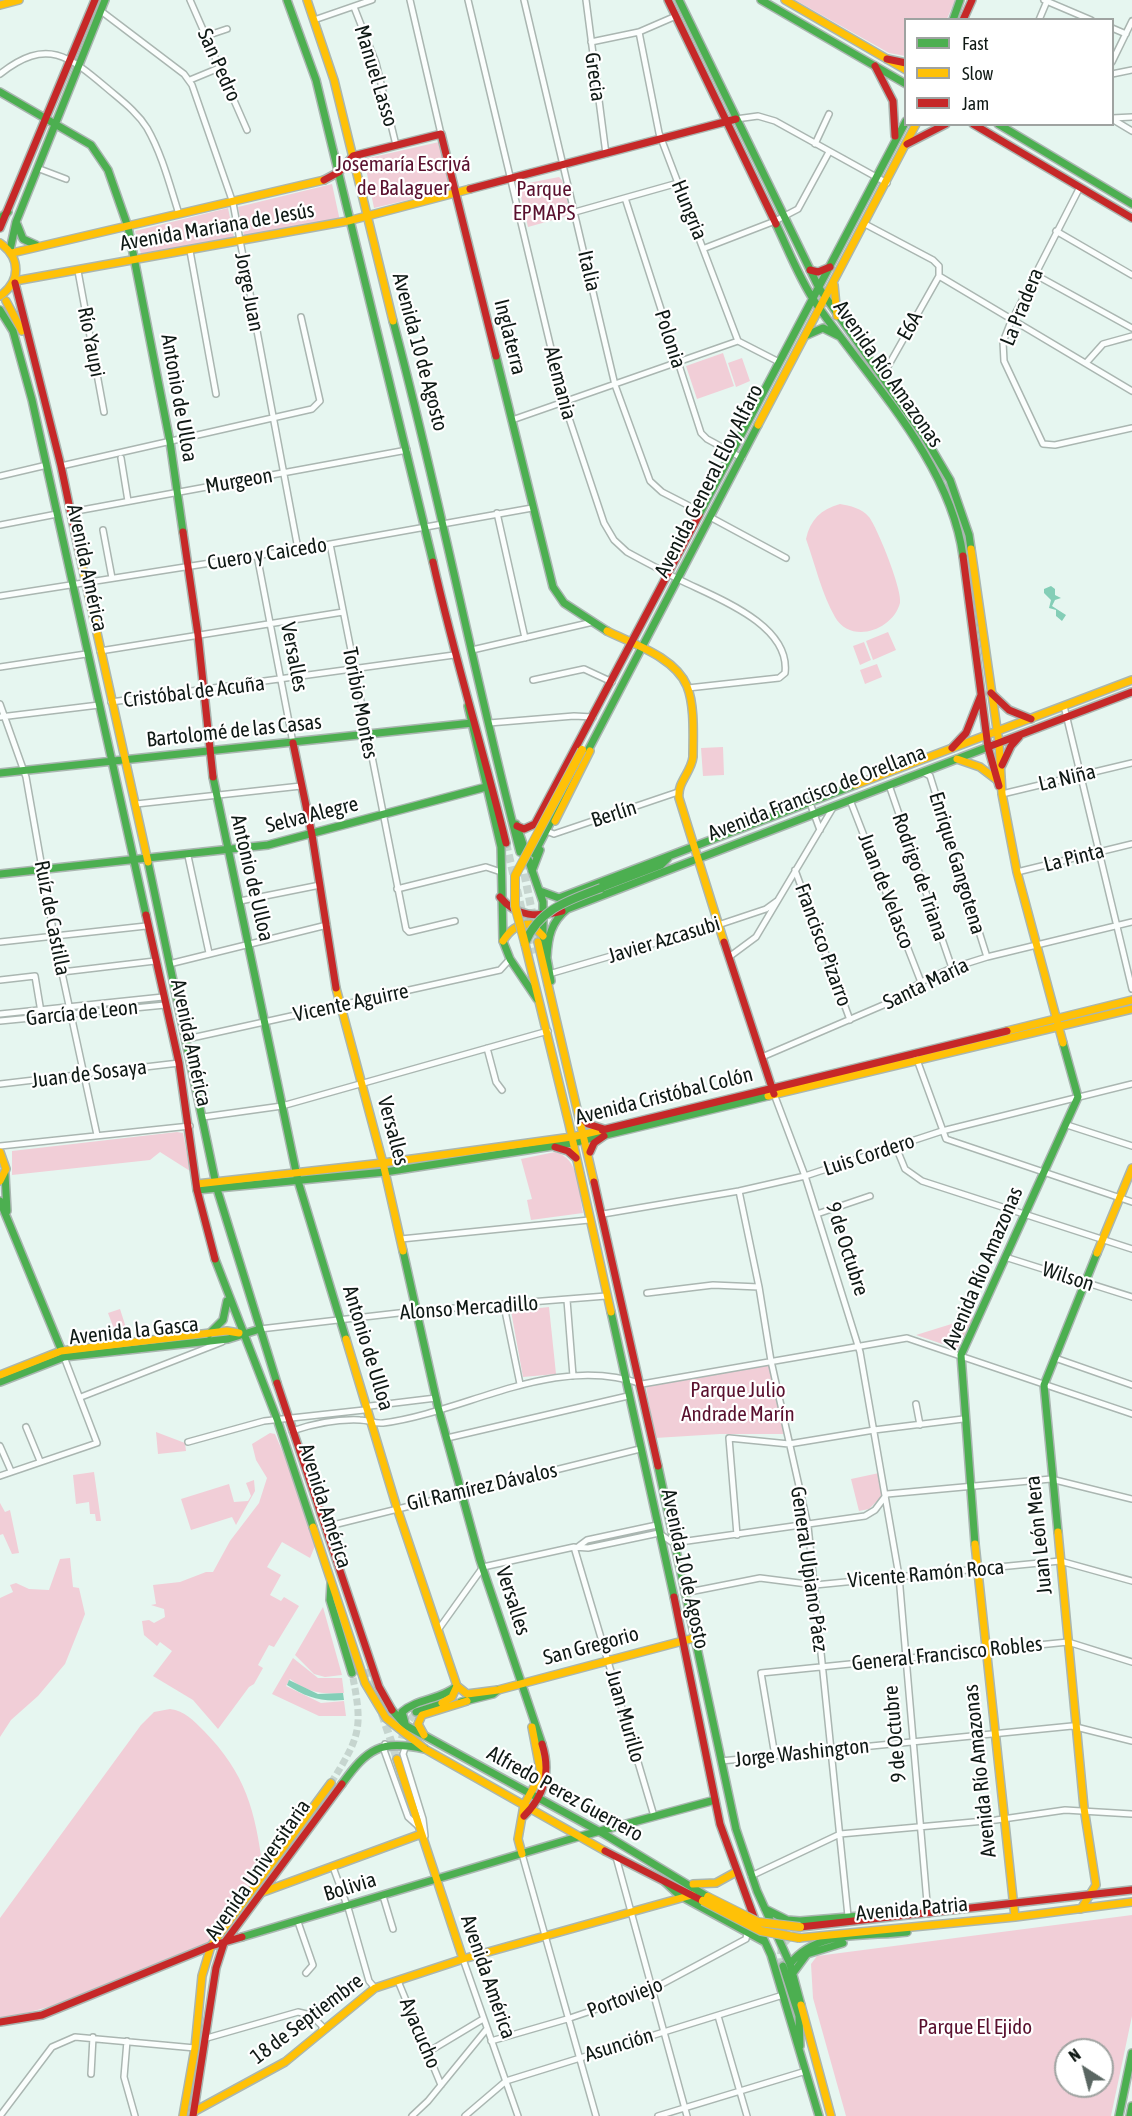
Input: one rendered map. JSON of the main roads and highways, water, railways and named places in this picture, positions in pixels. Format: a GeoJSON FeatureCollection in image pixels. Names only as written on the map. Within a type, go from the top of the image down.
{"type":"FeatureCollection","features":[{"type":"Feature","properties":{"kind":"main road"},"geometry":{"type":"LineString","coordinates":[[5,3],[19,0]]}},
{"type":"Feature","properties":{"kind":"main road"},"geometry":{"type":"LineString","coordinates":[[0,228],[95,0]]}},
{"type":"Feature","properties":{"kind":"main road","name":"Avenida América"},"geometry":{"type":"LineString","coordinates":[[105,0],[16,222],[11,251],[18,268],[15,282],[62,466],[111,702],[136,804],[187,1039],[216,1185],[288,1419],[379,1687],[394,1714],[405,1725]]}},
{"type":"Feature","properties":{"kind":"main road","name":"Avenida 10 de Agosto"},"geometry":{"type":"LineString","coordinates":[[287,0],[316,79],[339,172],[348,221],[426,526],[454,655],[501,847],[500,896],[503,940],[510,959],[539,1002],[548,1031],[683,1640],[715,1800],[736,1872],[765,1942],[783,1995],[819,2116]]}},
{"type":"Feature","properties":{"kind":"main road","name":"Avenida 10 de Agosto"},"geometry":{"type":"LineString","coordinates":[[307,0],[334,80],[366,217],[444,523],[520,852]]}},
{"type":"Feature","properties":{"kind":"main road","name":"Avenida Río Amazonas"},"geometry":{"type":"LineString","coordinates":[[668,0],[725,122],[813,299],[917,443],[944,488],[961,541],[986,693],[999,743],[1002,794],[1017,872],[1035,945],[1060,1022],[1078,1097],[961,1355],[963,1419],[976,1569],[1015,1917]]}},
{"type":"Feature","properties":{"kind":"main road","name":"Avenida Río Amazonas"},"geometry":{"type":"LineString","coordinates":[[679,0],[819,288],[924,436],[950,480],[969,535],[986,693],[988,747],[1002,794]]}},
{"type":"Feature","properties":{"kind":"main road"},"geometry":{"type":"LineString","coordinates":[[761,0],[904,83]]}},
{"type":"Feature","properties":{"kind":"main road"},"geometry":{"type":"LineString","coordinates":[[785,0],[904,69]]}},
{"type":"Feature","properties":{"kind":"main road"},"geometry":{"type":"LineString","coordinates":[[954,18],[960,0]]}},
{"type":"Feature","properties":{"kind":"main road"},"geometry":{"type":"LineString","coordinates":[[964,18],[972,0]]}},
{"type":"Feature","properties":{"kind":"main road"},"geometry":{"type":"LineString","coordinates":[[886,59],[904,63]]}},
{"type":"Feature","properties":{"kind":"main road"},"geometry":{"type":"LineString","coordinates":[[875,66],[894,101],[895,141]]}},
{"type":"Feature","properties":{"kind":"main road","name":"Antonio de Ulloa"},"geometry":{"type":"LineString","coordinates":[[0,92],[83,138],[101,158],[128,227],[170,442],[198,635],[215,795],[266,1022],[297,1177],[397,1508],[457,1686]]}},
{"type":"Feature","properties":{"kind":"main road","name":"Avenida Mariana de Jesús"},"geometry":{"type":"LineString","coordinates":[[15,282],[366,217],[736,119]]}},
{"type":"Feature","properties":{"kind":"main road","name":"Avenida General Eloy Alfaro"},"geometry":{"type":"LineString","coordinates":[[592,720],[904,125]]}},
{"type":"Feature","properties":{"kind":"main road","name":"Avenida General Eloy Alfaro"},"geometry":{"type":"LineString","coordinates":[[534,854],[915,126]]}},
{"type":"Feature","properties":{"kind":"main road"},"geometry":{"type":"LineString","coordinates":[[905,145],[941,126]]}},
{"type":"Feature","properties":{"kind":"main road"},"geometry":{"type":"LineString","coordinates":[[976,126],[1132,218]]}},
{"type":"Feature","properties":{"kind":"main road"},"geometry":{"type":"LineString","coordinates":[[1001,126],[1132,204]]}},
{"type":"Feature","properties":{"kind":"main road","name":"Inglaterra"},"geometry":{"type":"LineString","coordinates":[[353,156],[441,134],[532,508],[555,592],[568,606],[631,644]]}},
{"type":"Feature","properties":{"kind":"main road","name":"Avenida Mariana de Jesús"},"geometry":{"type":"LineString","coordinates":[[11,251],[128,227],[327,179],[339,172],[353,156]]}},
{"type":"Feature","properties":{"kind":"main road"},"geometry":{"type":"LineString","coordinates":[[0,218],[8,212]]}},
{"type":"Feature","properties":{"kind":"main road"},"geometry":{"type":"LineString","coordinates":[[16,222],[20,234],[27,243],[41,246]]}},
{"type":"Feature","properties":{"kind":"main road"},"geometry":{"type":"LineString","coordinates":[[0,243],[11,251]]}},
{"type":"Feature","properties":{"kind":"main road"},"geometry":{"type":"LineString","coordinates":[[810,270],[818,272],[831,266]]}},
{"type":"Feature","properties":{"kind":"main road"},"geometry":{"type":"LineString","coordinates":[[834,281],[837,316]]}},
{"type":"Feature","properties":{"kind":"main road"},"geometry":{"type":"LineString","coordinates":[[15,282],[3,299],[14,315],[43,388]]}},
{"type":"Feature","properties":{"kind":"main road","name":"Avenida América"},"geometry":{"type":"LineString","coordinates":[[0,310],[13,331],[47,465],[146,926],[179,1063],[190,1126],[197,1187],[216,1265],[277,1419],[357,1663],[376,1704],[393,1725],[424,1749]]}},
{"type":"Feature","properties":{"kind":"main road"},"geometry":{"type":"LineString","coordinates":[[14,315],[32,399]]}},
{"type":"Feature","properties":{"kind":"main road"},"geometry":{"type":"LineString","coordinates":[[806,335],[823,328],[839,336]]}},
{"type":"Feature","properties":{"kind":"main road"},"geometry":{"type":"LineString","coordinates":[[631,644],[642,650]]}},
{"type":"Feature","properties":{"kind":"main road","name":"9 de Octubre"},"geometry":{"type":"LineString","coordinates":[[642,650],[672,666],[688,688],[692,763],[678,792],[696,859],[772,1091]]}},
{"type":"Feature","properties":{"kind":"main road","name":"Avenida Francisco de Orellana"},"geometry":{"type":"LineString","coordinates":[[540,891],[559,898],[1132,680]]}},
{"type":"Feature","properties":{"kind":"main road","name":"Avenida 10 de Agosto"},"geometry":{"type":"LineString","coordinates":[[464,689],[476,722],[506,843]]}},
{"type":"Feature","properties":{"kind":"main road","name":"Avenida Francisco de Orellana"},"geometry":{"type":"LineString","coordinates":[[531,915],[543,915],[570,908],[1132,692]]}},
{"type":"Feature","properties":{"kind":"main road"},"geometry":{"type":"LineString","coordinates":[[950,751],[968,729],[986,693],[1009,710],[1031,719]]}},
{"type":"Feature","properties":{"kind":"main road","name":"Avenida 10 de Agosto"},"geometry":{"type":"LineString","coordinates":[[488,720],[517,826],[543,902],[541,939],[642,1384],[673,1543],[736,1829],[786,1965],[793,1974],[831,2116]]}},
{"type":"Feature","properties":{"kind":"main road"},"geometry":{"type":"LineString","coordinates":[[539,1002],[515,906],[515,876],[582,750],[592,720]]}},
{"type":"Feature","properties":{"kind":"main road"},"geometry":{"type":"LineString","coordinates":[[517,826],[524,829],[536,824],[592,720]]}},
{"type":"Feature","properties":{"kind":"main road","name":"Bartolomé de las Casas"},"geometry":{"type":"LineString","coordinates":[[0,773],[472,723]]}},
{"type":"Feature","properties":{"kind":"main road"},"geometry":{"type":"LineString","coordinates":[[1001,768],[1011,746],[1024,733]]}},
{"type":"Feature","properties":{"kind":"main road","name":"Versalles"},"geometry":{"type":"LineString","coordinates":[[293,743],[312,835],[339,1005],[384,1167],[438,1409],[483,1567],[548,1769],[528,1807]]}},
{"type":"Feature","properties":{"kind":"main road"},"geometry":{"type":"LineString","coordinates":[[532,871],[549,832],[587,762],[591,747]]}},
{"type":"Feature","properties":{"kind":"main road"},"geometry":{"type":"LineString","coordinates":[[957,759],[980,766],[997,780]]}},
{"type":"Feature","properties":{"kind":"main road"},"geometry":{"type":"LineString","coordinates":[[919,762],[923,772]]}},
{"type":"Feature","properties":{"kind":"main road","name":"Selva Alegre"},"geometry":{"type":"LineString","coordinates":[[0,874],[228,851],[312,835],[486,788]]}},
{"type":"Feature","properties":{"kind":"main road"},"geometry":{"type":"LineString","coordinates":[[525,944],[536,920],[550,909],[661,865],[668,858]]}},
{"type":"Feature","properties":{"kind":"main road"},"geometry":{"type":"LineString","coordinates":[[547,957],[549,934],[554,922],[570,908],[565,904],[573,893]]}},
{"type":"Feature","properties":{"kind":"main road"},"geometry":{"type":"LineString","coordinates":[[500,896],[507,908],[516,913],[531,915],[543,902]]}},
{"type":"Feature","properties":{"kind":"main road"},"geometry":{"type":"LineString","coordinates":[[503,940],[522,923],[531,924],[541,939]]}},
{"type":"Feature","properties":{"kind":"main road","name":"Avenida 10 de Agosto"},"geometry":{"type":"LineString","coordinates":[[541,939],[547,957],[559,1025]]}},
{"type":"Feature","properties":{"kind":"main road","name":"Avenida 10 de Agosto"},"geometry":{"type":"LineString","coordinates":[[532,954],[545,1021]]}},
{"type":"Feature","properties":{"kind":"main road","name":"Avenida Cristóbal Colón"},"geometry":{"type":"LineString","coordinates":[[384,1167],[573,1140],[1060,1022],[1132,1000]]}},
{"type":"Feature","properties":{"kind":"main road","name":"Avenida Cristóbal Colón"},"geometry":{"type":"LineString","coordinates":[[1060,1022],[1132,1009]]}},
{"type":"Feature","properties":{"kind":"main road"},"geometry":{"type":"LineString","coordinates":[[581,1117],[604,1133],[594,1143],[589,1153]]}},
{"type":"Feature","properties":{"kind":"main road","name":"Avenida Cristóbal Colón"},"geometry":{"type":"LineString","coordinates":[[197,1187],[555,1147],[573,1140]]}},
{"type":"Feature","properties":{"kind":"main road"},"geometry":{"type":"LineString","coordinates":[[555,1147],[568,1151],[577,1159]]}},
{"type":"Feature","properties":{"kind":"main road"},"geometry":{"type":"LineString","coordinates":[[0,1152],[6,1162],[2,1178],[7,1216]]}},
{"type":"Feature","properties":{"kind":"main road","name":"Juan León Mera"},"geometry":{"type":"LineString","coordinates":[[1092,1894],[1096,1885],[1084,1809],[1051,1479],[1044,1384],[1132,1168]]}},
{"type":"Feature","properties":{"kind":"main road"},"geometry":{"type":"LineString","coordinates":[[0,1201],[63,1354]]}},
{"type":"Feature","properties":{"kind":"main road"},"geometry":{"type":"LineString","coordinates":[[208,1334],[220,1327],[226,1317],[227,1297]]}},
{"type":"Feature","properties":{"kind":"main road","name":"Avenida la Gasca"},"geometry":{"type":"LineString","coordinates":[[63,1354],[228,1339],[260,1329]]}},
{"type":"Feature","properties":{"kind":"main road","name":"Avenida la Gasca"},"geometry":{"type":"LineString","coordinates":[[3,1377],[63,1354],[227,1331],[242,1333]]}},
{"type":"Feature","properties":{"kind":"main road"},"geometry":{"type":"LineString","coordinates":[[337,1564],[367,1669]]}},
{"type":"Feature","properties":{"kind":"main road"},"geometry":{"type":"LineString","coordinates":[[331,1583],[330,1600],[352,1673]]}},
{"type":"Feature","properties":{"kind":"main road","name":"San Gregorio"},"geometry":{"type":"LineString","coordinates":[[457,1686],[467,1694],[498,1690],[694,1638]]}},
{"type":"Feature","properties":{"kind":"main road"},"geometry":{"type":"LineString","coordinates":[[405,1725],[402,1715],[408,1706],[444,1697],[457,1686]]}},
{"type":"Feature","properties":{"kind":"main road"},"geometry":{"type":"LineString","coordinates":[[442,1703],[452,1697],[457,1686]]}},
{"type":"Feature","properties":{"kind":"main road","name":"San Gregorio"},"geometry":{"type":"LineString","coordinates":[[416,1712],[442,1703],[467,1701],[493,1694],[498,1690]]}},
{"type":"Feature","properties":{"kind":"main road"},"geometry":{"type":"LineString","coordinates":[[426,1738],[418,1724],[422,1715],[467,1701]]}},
{"type":"Feature","properties":{"kind":"main road","name":"Alfredo Perez Guerrero"},"geometry":{"type":"LineString","coordinates":[[405,1725],[598,1831],[666,1872],[705,1899]]}},
{"type":"Feature","properties":{"kind":"main road","name":"Avenida Universitaria"},"geometry":{"type":"LineString","coordinates":[[194,2114],[216,1968],[224,1943],[359,1760],[385,1744],[424,1749]]}},
{"type":"Feature","properties":{"kind":"main road","name":"Alfredo Perez Guerrero"},"geometry":{"type":"LineString","coordinates":[[424,1749],[688,1896],[705,1899]]}},
{"type":"Feature","properties":{"kind":"main road","name":"Avenida América"},"geometry":{"type":"LineString","coordinates":[[397,1759],[435,1880],[463,1959]]}},
{"type":"Feature","properties":{"kind":"main road","name":"Avenida Universitaria"},"geometry":{"type":"LineString","coordinates":[[183,2116],[195,2048],[202,1977],[211,1946],[331,1784]]}},
{"type":"Feature","properties":{"kind":"main road","name":"Bolivia"},"geometry":{"type":"LineString","coordinates":[[0,2022],[42,2015],[211,1946],[252,1936],[580,1836],[715,1800]]}},
{"type":"Feature","properties":{"kind":"main road"},"geometry":{"type":"LineString","coordinates":[[522,1854],[518,1839],[528,1807]]}},
{"type":"Feature","properties":{"kind":"main road"},"geometry":{"type":"LineString","coordinates":[[263,1892],[333,1867],[420,1830]]}},
{"type":"Feature","properties":{"kind":"main road"},"geometry":{"type":"LineString","coordinates":[[271,1867],[274,1877],[282,1884]]}},
{"type":"Feature","properties":{"kind":"main road"},"geometry":{"type":"LineString","coordinates":[[666,1872],[675,1873],[700,1886],[731,1877],[736,1872]]}},
{"type":"Feature","properties":{"kind":"main road","name":"Avenida Patria"},"geometry":{"type":"LineString","coordinates":[[800,1932],[1132,1890]]}},
{"type":"Feature","properties":{"kind":"main road"},"geometry":{"type":"LineString","coordinates":[[1081,1909],[1092,1894]]}},
{"type":"Feature","properties":{"kind":"main road"},"geometry":{"type":"LineString","coordinates":[[688,1896],[765,1942]]}},
{"type":"Feature","properties":{"kind":"main road","name":"18 de Septiembre"},"geometry":{"type":"LineString","coordinates":[[194,2114],[267,2074],[322,2032],[362,1996],[375,1988],[463,1959],[688,1896]]}},
{"type":"Feature","properties":{"kind":"main road","name":"Avenida Patria"},"geometry":{"type":"LineString","coordinates":[[705,1899],[758,1922],[800,1932],[932,1925],[1130,1904]]}},
{"type":"Feature","properties":{"kind":"main road"},"geometry":{"type":"LineString","coordinates":[[765,1909],[784,1918],[800,1921],[909,1912],[923,1915]]}},
{"type":"Feature","properties":{"kind":"main road"},"geometry":{"type":"LineString","coordinates":[[240,1923],[244,1933],[252,1936]]}},
{"type":"Feature","properties":{"kind":"main road"},"geometry":{"type":"LineString","coordinates":[[793,1974],[796,1964],[812,1950],[932,1925]]}},
{"type":"Feature","properties":{"kind":"main road"},"geometry":{"type":"LineString","coordinates":[[813,2049],[800,2052],[802,2036],[786,1965],[798,1952],[819,1941],[877,1936]]}},
{"type":"Feature","properties":{"kind":"main road"},"geometry":{"type":"LineString","coordinates":[[1119,2116],[1132,2053]]}},
{"type":"Feature","properties":{"kind":"main road"},"geometry":{"type":"LineString","coordinates":[[187,2096],[194,2114]]}},
{"type":"Feature","properties":{"kind":"main road"},"geometry":{"type":"LineString","coordinates":[[1130,2116],[1132,2106]]}},
{"type":"Feature","properties":{"kind":"tunnel"},"geometry":{"type":"LineString","coordinates":[[506,843],[532,954]]}},
{"type":"Feature","properties":{"kind":"tunnel"},"geometry":{"type":"LineString","coordinates":[[522,862],[538,942]]}},
{"type":"Feature","properties":{"kind":"tunnel"},"geometry":{"type":"LineString","coordinates":[[367,1669],[378,1700]]}},
{"type":"Feature","properties":{"kind":"tunnel"},"geometry":{"type":"LineString","coordinates":[[331,1783],[354,1742],[357,1731],[358,1707],[352,1673]]}},
{"type":"Feature","properties":{"kind":"tunnel"},"geometry":{"type":"LineString","coordinates":[[397,1759],[404,1727],[416,1712]]}},
{"type":"Feature","properties":{"kind":"tunnel"},"geometry":{"type":"LineString","coordinates":[[382,1714],[396,1756]]}},
{"type":"Feature","properties":{"kind":"tunnel"},"geometry":{"type":"LineString","coordinates":[[783,1966],[781,1954],[786,1940],[802,1932]]}},
{"type":"Feature","properties":{"kind":"park label","name":"Josemaría Escrivá de Balaguer"},"geometry":{"type":"Point","coordinates":[403,176]}},
{"type":"Feature","properties":{"kind":"park label","name":"Parque EPMAPS"},"geometry":{"type":"Point","coordinates":[544,201]}},
{"type":"Feature","properties":{"kind":"park label","name":"Parque Julio Andrade Marín"},"geometry":{"type":"Point","coordinates":[738,1402]}},
{"type":"Feature","properties":{"kind":"park label","name":"Parque El Ejido"},"geometry":{"type":"Point","coordinates":[975,2027]}}]}
